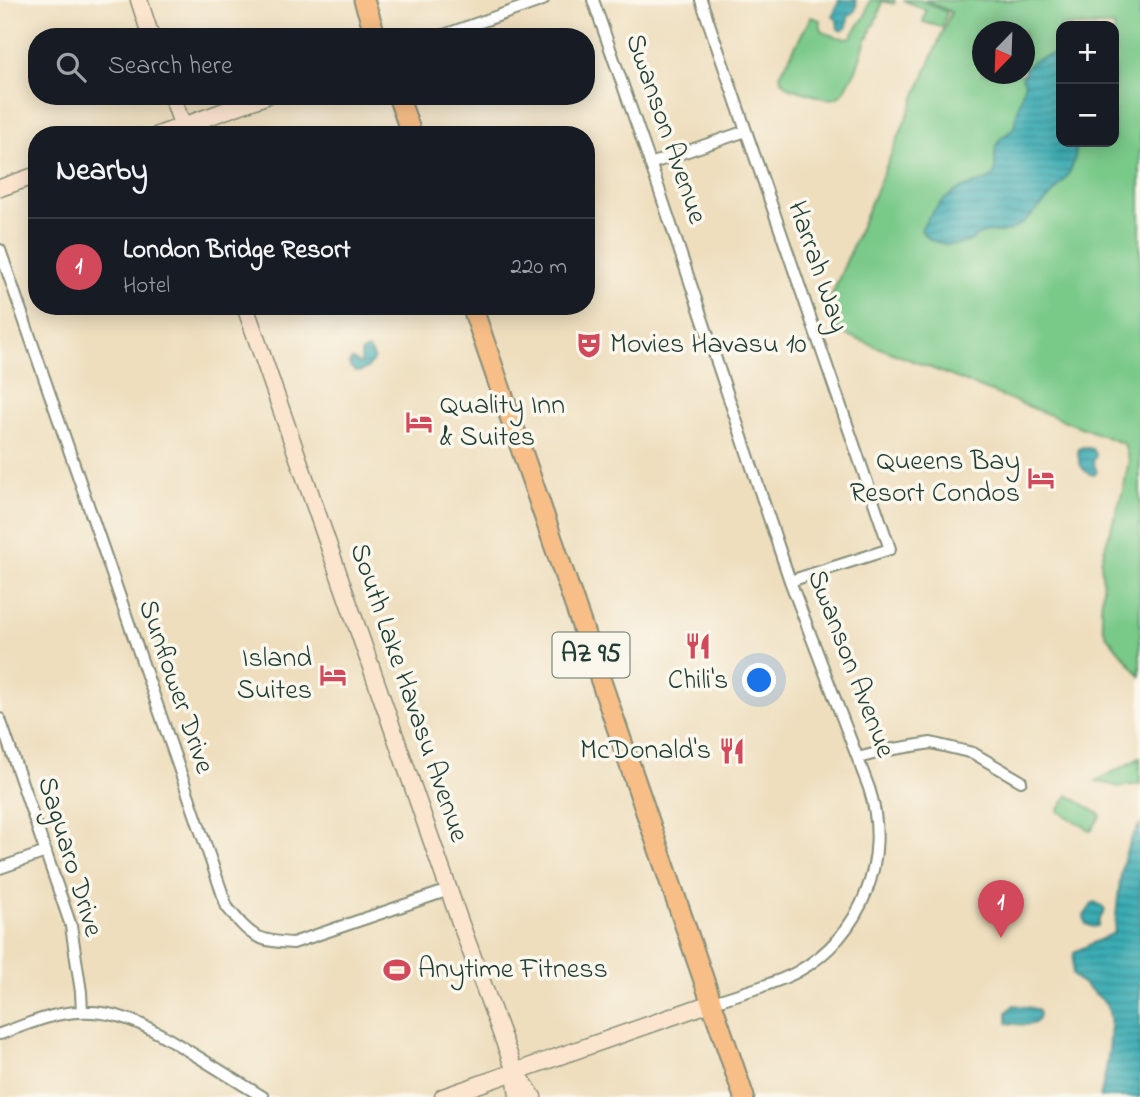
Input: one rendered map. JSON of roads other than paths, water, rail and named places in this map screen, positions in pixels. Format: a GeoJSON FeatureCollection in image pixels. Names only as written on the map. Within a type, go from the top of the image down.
{"type":"FeatureCollection","features":[{"type":"Feature","properties":{"kind":"highway"},"geometry":{"type":"LineString","coordinates":[[364,0],[373,28]]}},
{"type":"Feature","properties":{"kind":"highway"},"geometry":{"type":"LineString","coordinates":[[401,105],[409,126]]}},
{"type":"Feature","properties":{"kind":"highway","name":"AZ 95"},"geometry":{"type":"LineString","coordinates":[[474,315],[744,1097]]}},
{"type":"Feature","properties":{"kind":"main road"},"geometry":{"type":"LineString","coordinates":[[139,0],[148,28]]}},
{"type":"Feature","properties":{"kind":"main road"},"geometry":{"type":"LineString","coordinates":[[175,105],[182,126]]}},
{"type":"Feature","properties":{"kind":"main road"},"geometry":{"type":"LineString","coordinates":[[196,126],[245,105]]}},
{"type":"Feature","properties":{"kind":"main road"},"geometry":{"type":"LineString","coordinates":[[0,188],[28,178]]}},
{"type":"Feature","properties":{"kind":"main road","name":"South Lake Havasu Avenue"},"geometry":{"type":"LineString","coordinates":[[248,315],[515,1071],[518,1097]]}},
{"type":"Feature","properties":{"kind":"main road","name":"Swanson Avenue"},"geometry":{"type":"LineString","coordinates":[[443,1097],[711,1003]]}},
{"type":"Feature","properties":{"kind":"main road"},"geometry":{"type":"LineString","coordinates":[[515,1071],[533,1097]]}},
{"type":"Feature","properties":{"kind":"street"},"geometry":{"type":"LineString","coordinates":[[464,28],[543,0]]}},
{"type":"Feature","properties":{"kind":"street","name":"Swanson Avenue"},"geometry":{"type":"LineString","coordinates":[[593,0],[790,581],[873,799],[876,820],[877,839],[872,879],[856,916],[840,937],[810,964],[787,977],[711,1003]]}},
{"type":"Feature","properties":{"kind":"street","name":"Harrah Way"},"geometry":{"type":"LineString","coordinates":[[701,0],[890,549],[790,581]]}},
{"type":"Feature","properties":{"kind":"street"},"geometry":{"type":"LineString","coordinates":[[650,164],[746,131]]}},
{"type":"Feature","properties":{"kind":"street","name":"Sunflower Drive"},"geometry":{"type":"LineString","coordinates":[[0,250],[227,907],[247,932],[270,942],[293,943],[449,890]]}},
{"type":"Feature","properties":{"kind":"street","name":"Saguaro Drive"},"geometry":{"type":"LineString","coordinates":[[0,719],[71,926],[82,1012]]}},
{"type":"Feature","properties":{"kind":"street"},"geometry":{"type":"LineString","coordinates":[[858,758],[931,743],[973,753],[1021,781]]}},
{"type":"Feature","properties":{"kind":"street"},"geometry":{"type":"LineString","coordinates":[[0,868],[46,852]]}},
{"type":"Feature","properties":{"kind":"street"},"geometry":{"type":"LineString","coordinates":[[0,1034],[50,1016],[82,1012],[110,1014],[145,1025],[263,1097]]}},
{"type":"Feature","properties":{"kind":"water"},"geometry":{"type":"Polygon","coordinates":[[[839,0],[856,0],[857,3],[855,10],[848,17],[847,27],[842,31],[838,29],[837,20],[833,16],[839,0]]]}},
{"type":"Feature","properties":{"kind":"water"},"geometry":{"type":"Polygon","coordinates":[[[1056,53],[1056,147],[1076,147],[1071,169],[1051,195],[1011,230],[983,234],[957,244],[943,244],[930,239],[921,230],[939,206],[957,191],[993,176],[996,147],[1000,139],[1013,129],[1024,84],[1035,84],[1035,60],[1056,53]]]}},
{"type":"Feature","properties":{"kind":"water"},"geometry":{"type":"Polygon","coordinates":[[[367,349],[374,357],[372,361],[363,371],[355,371],[349,364],[351,360],[361,363],[361,353],[367,349]]]}},
{"type":"Feature","properties":{"kind":"water"},"geometry":{"type":"Polygon","coordinates":[[[1078,449],[1092,449],[1096,454],[1093,461],[1097,472],[1094,475],[1086,472],[1080,462],[1078,449]]]}},
{"type":"Feature","properties":{"kind":"water"},"geometry":{"type":"Polygon","coordinates":[[[1140,825],[1140,1097],[1100,1097],[1109,1049],[1109,1012],[1104,1001],[1072,975],[1074,952],[1114,933],[1123,862],[1127,848],[1140,825]]]}},
{"type":"Feature","properties":{"kind":"water"},"geometry":{"type":"Polygon","coordinates":[[[1095,902],[1105,911],[1098,926],[1093,927],[1086,924],[1084,916],[1095,902]]]}},
{"type":"Feature","properties":{"kind":"water"},"geometry":{"type":"Polygon","coordinates":[[[1014,1005],[1039,1010],[1037,1021],[1026,1025],[1007,1023],[1007,1012],[1014,1005]]]}},
{"type":"Feature","properties":{"kind":"place","name":"Movies Havasu 10"},"geometry":{"type":"Point","coordinates":[589,345]}},
{"type":"Feature","properties":{"kind":"place","name":"Quality Inn & Suites"},"geometry":{"type":"Point","coordinates":[419,422]}},
{"type":"Feature","properties":{"kind":"place","name":"Queens Bay Resort Condos"},"geometry":{"type":"Point","coordinates":[1041,478]}},
{"type":"Feature","properties":{"kind":"place","name":"Chili's"},"geometry":{"type":"Point","coordinates":[698,646]}},
{"type":"Feature","properties":{"kind":"place","name":"Island Suites"},"geometry":{"type":"Point","coordinates":[333,675]}},
{"type":"Feature","properties":{"kind":"place","name":"McDonald's"},"geometry":{"type":"Point","coordinates":[732,751]}},
{"type":"Feature","properties":{"kind":"place","name":"London Bridge Resort"},"geometry":{"type":"Point","coordinates":[1001,938]}},
{"type":"Feature","properties":{"kind":"place","name":"Anytime Fitness"},"geometry":{"type":"Point","coordinates":[397,970]}}]}
